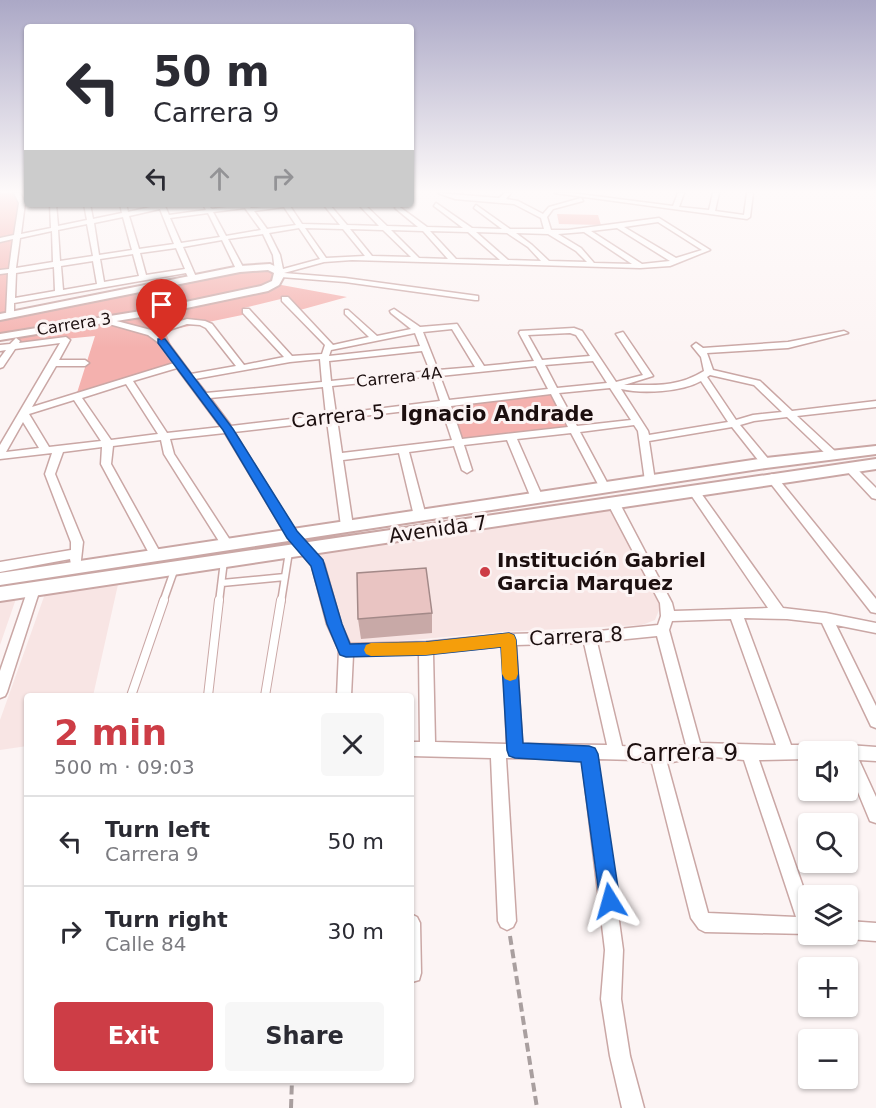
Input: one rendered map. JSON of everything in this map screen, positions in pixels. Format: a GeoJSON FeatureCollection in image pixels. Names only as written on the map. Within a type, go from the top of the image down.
{"type":"FeatureCollection","features":[{"type":"Feature","properties":{"kind":"main road","name":"Carrera 3"},"geometry":{"type":"LineString","coordinates":[[0,337],[105,320],[264,289],[276,284],[280,274],[270,267],[191,274],[5,316]]}},
{"type":"Feature","properties":{"kind":"main road","name":"Avenida 7"},"geometry":{"type":"LineString","coordinates":[[0,579],[76,560],[155,554],[226,543],[295,545],[347,526],[766,463],[876,450]]}},
{"type":"Feature","properties":{"kind":"main road","name":"Avenida 7"},"geometry":{"type":"LineString","coordinates":[[0,594],[224,561],[295,545],[614,504],[772,478],[876,464]]}},
{"type":"Feature","properties":{"kind":"street"},"geometry":{"type":"LineString","coordinates":[[5,316],[10,301],[17,245]]}},
{"type":"Feature","properties":{"kind":"street"},"geometry":{"type":"LineString","coordinates":[[56,245],[59,293]]}},
{"type":"Feature","properties":{"kind":"street"},"geometry":{"type":"LineString","coordinates":[[93,245],[101,285]]}},
{"type":"Feature","properties":{"kind":"street"},"geometry":{"type":"LineString","coordinates":[[135,245],[143,278]]}},
{"type":"Feature","properties":{"kind":"street"},"geometry":{"type":"LineString","coordinates":[[0,273],[178,245],[191,274],[143,278],[10,301]]}},
{"type":"Feature","properties":{"kind":"street"},"geometry":{"type":"LineString","coordinates":[[227,245],[240,269]]}},
{"type":"Feature","properties":{"kind":"street"},"geometry":{"type":"LineString","coordinates":[[271,245],[280,262],[280,274],[297,274],[475,298]]}},
{"type":"Feature","properties":{"kind":"street"},"geometry":{"type":"LineString","coordinates":[[314,245],[324,260]]}},
{"type":"Feature","properties":{"kind":"street"},"geometry":{"type":"LineString","coordinates":[[360,245],[370,258]]}},
{"type":"Feature","properties":{"kind":"street"},"geometry":{"type":"LineString","coordinates":[[402,245],[416,259]]}},
{"type":"Feature","properties":{"kind":"street"},"geometry":{"type":"LineString","coordinates":[[439,245],[454,261]]}},
{"type":"Feature","properties":{"kind":"street"},"geometry":{"type":"LineString","coordinates":[[487,245],[505,261]]}},
{"type":"Feature","properties":{"kind":"street"},"geometry":{"type":"LineString","coordinates":[[528,245],[546,262]]}},
{"type":"Feature","properties":{"kind":"street"},"geometry":{"type":"LineString","coordinates":[[571,245],[592,265]]}},
{"type":"Feature","properties":{"kind":"street"},"geometry":{"type":"LineString","coordinates":[[607,245],[640,266]]}},
{"type":"Feature","properties":{"kind":"street"},"geometry":{"type":"LineString","coordinates":[[649,245],[674,260]]}},
{"type":"Feature","properties":{"kind":"street","name":"Carrera 3"},"geometry":{"type":"LineString","coordinates":[[280,274],[324,260],[370,258],[640,266],[667,264],[706,251],[706,248],[701,245]]}},
{"type":"Feature","properties":{"kind":"street"},"geometry":{"type":"LineString","coordinates":[[285,299],[326,354],[327,385],[347,526]]}},
{"type":"Feature","properties":{"kind":"street"},"geometry":{"type":"LineString","coordinates":[[246,311],[290,359]]}},
{"type":"Feature","properties":{"kind":"street"},"geometry":{"type":"LineString","coordinates":[[394,311],[418,330],[435,373],[467,470]]}},
{"type":"Feature","properties":{"kind":"street"},"geometry":{"type":"LineString","coordinates":[[348,312],[376,339]]}},
{"type":"Feature","properties":{"kind":"street"},"geometry":{"type":"LineString","coordinates":[[105,320],[151,333],[162,341],[228,429],[295,545],[318,564],[334,624],[346,650],[344,693]]}},
{"type":"Feature","properties":{"kind":"street"},"geometry":{"type":"LineString","coordinates":[[151,333],[178,323],[194,320],[203,322],[209,326],[241,367]]}},
{"type":"Feature","properties":{"kind":"street","name":"Carrera 4A"},"geometry":{"type":"LineString","coordinates":[[190,378],[241,367],[326,354],[376,339],[451,325],[456,327],[481,369]]}},
{"type":"Feature","properties":{"kind":"street"},"geometry":{"type":"LineString","coordinates":[[605,488],[523,333],[571,330],[579,333],[643,431],[650,481]]}},
{"type":"Feature","properties":{"kind":"street"},"geometry":{"type":"LineString","coordinates":[[0,365],[21,333]]}},
{"type":"Feature","properties":{"kind":"street"},"geometry":{"type":"LineString","coordinates":[[766,463],[734,424],[705,374],[699,348],[788,345],[844,333]]}},
{"type":"Feature","properties":{"kind":"street"},"geometry":{"type":"LineString","coordinates":[[612,385],[648,376],[620,334]]}},
{"type":"Feature","properties":{"kind":"street"},"geometry":{"type":"LineString","coordinates":[[0,348],[66,340],[0,455]]}},
{"type":"Feature","properties":{"kind":"street"},"geometry":{"type":"LineString","coordinates":[[326,354],[426,348]]}},
{"type":"Feature","properties":{"kind":"street","name":"Carrera 4A"},"geometry":{"type":"LineString","coordinates":[[203,396],[594,358]]}},
{"type":"Feature","properties":{"kind":"street"},"geometry":{"type":"LineString","coordinates":[[52,363],[85,363]]}},
{"type":"Feature","properties":{"kind":"street"},"geometry":{"type":"LineString","coordinates":[[23,413],[180,364]]}},
{"type":"Feature","properties":{"kind":"street"},"geometry":{"type":"LineString","coordinates":[[705,374],[757,383],[833,455]]}},
{"type":"Feature","properties":{"kind":"street","name":"Carrera 5"},"geometry":{"type":"LineString","coordinates":[[0,455],[165,438],[331,416],[612,385],[627,388],[663,388],[691,383],[705,374]]}},
{"type":"Feature","properties":{"kind":"street"},"geometry":{"type":"LineString","coordinates":[[129,380],[165,438],[169,454],[226,543]]}},
{"type":"Feature","properties":{"kind":"street"},"geometry":{"type":"LineString","coordinates":[[76,396],[108,443],[106,464],[155,554]]}},
{"type":"Feature","properties":{"kind":"street"},"geometry":{"type":"LineString","coordinates":[[644,439],[734,424],[753,418],[876,404]]}},
{"type":"Feature","properties":{"kind":"street"},"geometry":{"type":"LineString","coordinates":[[23,413],[46,451]]}},
{"type":"Feature","properties":{"kind":"street"},"geometry":{"type":"LineString","coordinates":[[336,458],[636,422]]}},
{"type":"Feature","properties":{"kind":"street"},"geometry":{"type":"LineString","coordinates":[[511,437],[537,498]]}},
{"type":"Feature","properties":{"kind":"street"},"geometry":{"type":"LineString","coordinates":[[0,567],[76,560],[73,529],[50,474],[59,449]]}},
{"type":"Feature","properties":{"kind":"street"},"geometry":{"type":"LineString","coordinates":[[403,449],[420,516]]}},
{"type":"Feature","properties":{"kind":"street"},"geometry":{"type":"LineString","coordinates":[[849,467],[876,495]]}},
{"type":"Feature","properties":{"kind":"street"},"geometry":{"type":"LineString","coordinates":[[772,478],[876,608]]}},
{"type":"Feature","properties":{"kind":"street"},"geometry":{"type":"LineString","coordinates":[[694,492],[780,615]]}},
{"type":"Feature","properties":{"kind":"street"},"geometry":{"type":"LineString","coordinates":[[614,504],[661,592],[668,616],[662,630],[695,751]]}},
{"type":"Feature","properties":{"kind":"street"},"geometry":{"type":"LineString","coordinates":[[0,692],[34,589]]}},
{"type":"Feature","properties":{"kind":"street"},"geometry":{"type":"LineString","coordinates":[[736,615],[786,751]]}},
{"type":"Feature","properties":{"kind":"street"},"geometry":{"type":"LineString","coordinates":[[668,616],[780,615],[826,618],[848,625],[876,628]]}},
{"type":"Feature","properties":{"kind":"street"},"geometry":{"type":"LineString","coordinates":[[826,618],[876,722]]}},
{"type":"Feature","properties":{"kind":"street","name":"Carrera 8"},"geometry":{"type":"LineString","coordinates":[[346,650],[426,648],[509,640],[589,638],[662,630]]}},
{"type":"Feature","properties":{"kind":"street"},"geometry":{"type":"LineString","coordinates":[[589,638],[616,753]]}},
{"type":"Feature","properties":{"kind":"street"},"geometry":{"type":"LineString","coordinates":[[507,921],[509,640]]}},
{"type":"Feature","properties":{"kind":"street"},"geometry":{"type":"LineString","coordinates":[[426,648],[428,749]]}},
{"type":"Feature","properties":{"kind":"street","name":"Carrera 9"},"geometry":{"type":"LineString","coordinates":[[414,749],[589,754],[636,753],[658,757],[705,748],[749,753],[798,752]]}},
{"type":"Feature","properties":{"kind":"street"},"geometry":{"type":"LineString","coordinates":[[749,753],[798,897]]}},
{"type":"Feature","properties":{"kind":"street"},"geometry":{"type":"LineString","coordinates":[[858,753],[876,754]]}},
{"type":"Feature","properties":{"kind":"street"},"geometry":{"type":"LineString","coordinates":[[589,754],[614,950],[611,999],[620,1056],[633,1108]]}},
{"type":"Feature","properties":{"kind":"street"},"geometry":{"type":"LineString","coordinates":[[658,757],[697,912],[705,923],[798,926]]}},
{"type":"Feature","properties":{"kind":"street"},"geometry":{"type":"LineString","coordinates":[[858,774],[876,815]]}},
{"type":"Feature","properties":{"kind":"street"},"geometry":{"type":"LineString","coordinates":[[858,931],[876,932]]}},
{"type":"Feature","properties":{"kind":"lane"},"geometry":{"type":"LineString","coordinates":[[266,693],[285,577],[295,545]]}},
{"type":"Feature","properties":{"kind":"lane"},"geometry":{"type":"LineString","coordinates":[[208,693],[224,561]]}},
{"type":"Feature","properties":{"kind":"lane"},"geometry":{"type":"LineString","coordinates":[[132,693],[176,568]]}},
{"type":"Feature","properties":{"kind":"lane"},"geometry":{"type":"LineString","coordinates":[[222,583],[285,577]]}},
{"type":"Feature","properties":{"kind":"path"},"geometry":{"type":"LineString","coordinates":[[507,921],[537,1108]]}},
{"type":"Feature","properties":{"kind":"path"},"geometry":{"type":"LineString","coordinates":[[291,1108],[292,1083]]}},
{"type":"Feature","properties":{"kind":"shaded area"},"geometry":{"type":"Polygon","coordinates":[[[0,245],[17,245],[10,314],[256,267],[278,272],[276,284],[347,297],[300,310],[289,297],[244,308],[247,314],[165,331],[179,364],[76,396],[95,336],[14,344],[20,334],[0,337],[0,245]]]}},
{"type":"Feature","properties":{"kind":"shaded area"},"geometry":{"type":"Polygon","coordinates":[[[552,392],[571,429],[459,442],[447,405],[552,392]]]}},
{"type":"Feature","properties":{"kind":"shaded area","name":"Institución Gabriel Garcia Marquez"},"geometry":{"type":"Polygon","coordinates":[[[613,506],[662,603],[655,620],[642,625],[499,632],[348,646],[307,550],[613,506]]]}},
{"type":"Feature","properties":{"kind":"shaded area"},"geometry":{"type":"Polygon","coordinates":[[[119,580],[94,693],[24,693],[24,746],[0,750],[0,720],[46,591],[119,580]]]}},
{"type":"Feature","properties":{"kind":"shaded area"},"geometry":{"type":"Polygon","coordinates":[[[18,593],[0,645],[0,596],[18,593]]]}},
{"type":"Feature","properties":{"kind":"building"},"geometry":{"type":"Polygon","coordinates":[[[426,568],[432,613],[358,619],[357,573],[426,568]]]}},
{"type":"Feature","properties":{"kind":"slow traffic"},"geometry":{"type":"LineString","coordinates":[[371,650],[426,648],[509,640],[510,674]]}},
{"type":"Feature","properties":{"kind":"place","name":"Institución Gabriel Garcia Marquez"},"geometry":{"type":"Point","coordinates":[485,572]}},
{"type":"Feature","properties":{"kind":"district","name":"Ignacio Andrade"},"geometry":{"type":"Point","coordinates":[497,414]}},
{"type":"Feature","properties":{"kind":"route"},"geometry":{"type":"LineString","coordinates":[[162,341],[228,429],[292,535],[318,564],[334,624],[346,650],[426,648],[509,640],[515,750],[589,754],[610,901]]}}]}
